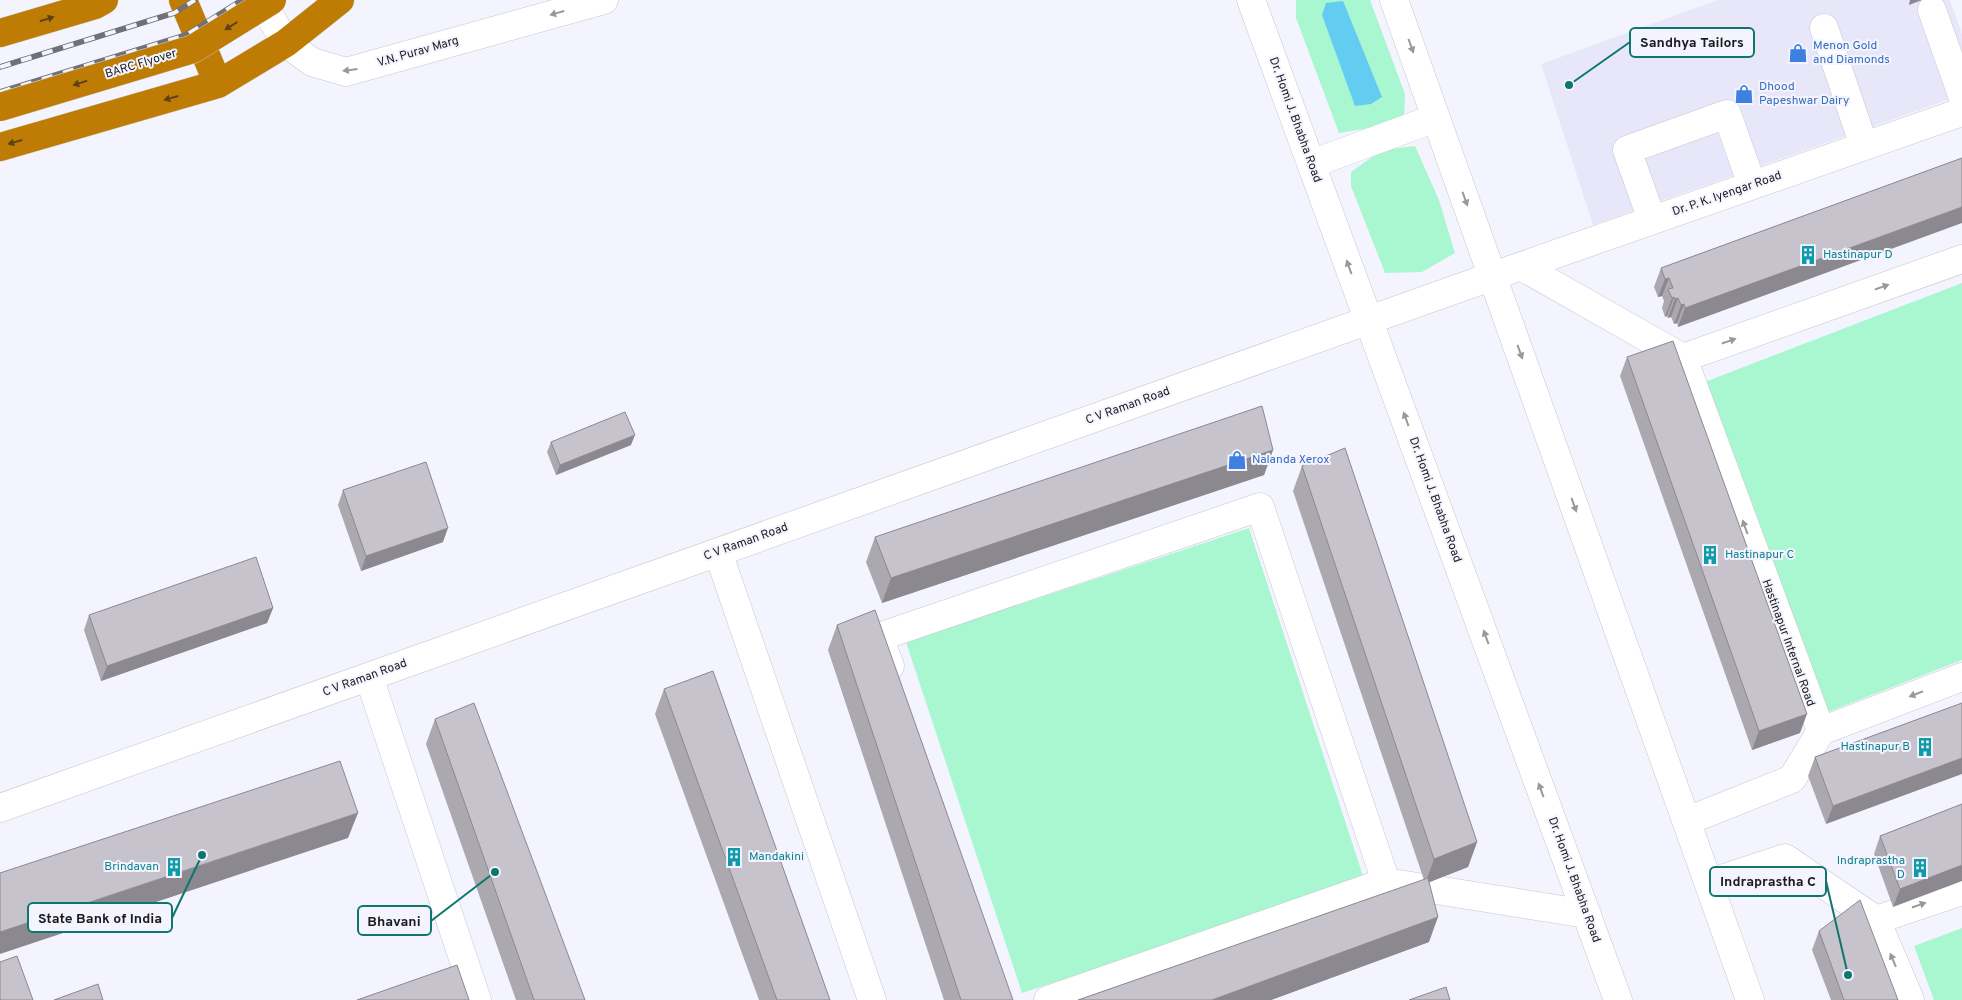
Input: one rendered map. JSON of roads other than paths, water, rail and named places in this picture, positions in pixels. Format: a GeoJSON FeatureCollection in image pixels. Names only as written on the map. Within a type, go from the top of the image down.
{"type":"FeatureCollection","features":[{"type":"Feature","properties":{"kind":"highway"},"geometry":{"type":"LineString","coordinates":[[0,33],[96,5],[104,0]]}},
{"type":"Feature","properties":{"kind":"highway"},"geometry":{"type":"LineString","coordinates":[[183,0],[218,84]]}},
{"type":"Feature","properties":{"kind":"highway","name":"BARC Flyover"},"geometry":{"type":"LineString","coordinates":[[0,107],[193,49],[272,0]]}},
{"type":"Feature","properties":{"kind":"highway"},"geometry":{"type":"LineString","coordinates":[[0,147],[218,84],[286,43],[340,0]]}},
{"type":"Feature","properties":{"kind":"street","name":"V.N. Purav Marg"},"geometry":{"type":"LineString","coordinates":[[260,0],[286,43],[312,62],[346,72],[604,0]]}},
{"type":"Feature","properties":{"kind":"street","name":"Dr. Homi J. Bhabha Road"},"geometry":{"type":"LineString","coordinates":[[1251,0],[1618,1000]]}},
{"type":"Feature","properties":{"kind":"street"},"geometry":{"type":"LineString","coordinates":[[1394,0],[1750,1000]]}},
{"type":"Feature","properties":{"kind":"street"},"geometry":{"type":"LineString","coordinates":[[1932,10],[1962,95]]}},
{"type":"Feature","properties":{"kind":"street"},"geometry":{"type":"LineString","coordinates":[[1824,28],[1864,146]]}},
{"type":"Feature","properties":{"kind":"street","name":"Dr. P. K. Iyengar Road"},"geometry":{"type":"LineString","coordinates":[[1493,276],[1962,112]]}},
{"type":"Feature","properties":{"kind":"street"},"geometry":{"type":"LineString","coordinates":[[1652,220],[1627,150],[1727,114],[1752,185]]}},
{"type":"Feature","properties":{"kind":"street"},"geometry":{"type":"LineString","coordinates":[[1311,164],[1436,118]]}},
{"type":"Feature","properties":{"kind":"street"},"geometry":{"type":"LineString","coordinates":[[1521,266],[1683,358],[1962,259]]}},
{"type":"Feature","properties":{"kind":"street","name":"C V Raman Road"},"geometry":{"type":"LineString","coordinates":[[0,808],[1493,276]]}},
{"type":"Feature","properties":{"kind":"street","name":"Hastinapur Internal Road"},"geometry":{"type":"LineString","coordinates":[[1683,358],[1821,731]]}},
{"type":"Feature","properties":{"kind":"street"},"geometry":{"type":"LineString","coordinates":[[899,690],[879,637],[1260,507],[1386,882]]}},
{"type":"Feature","properties":{"kind":"street"},"geometry":{"type":"LineString","coordinates":[[718,552],[872,1000]]}},
{"type":"Feature","properties":{"kind":"street"},"geometry":{"type":"LineString","coordinates":[[369,677],[477,1000]]}},
{"type":"Feature","properties":{"kind":"street"},"geometry":{"type":"LineString","coordinates":[[1687,821],[1792,779],[1821,731],[1962,677]]}},
{"type":"Feature","properties":{"kind":"street"},"geometry":{"type":"LineString","coordinates":[[1709,883],[1785,858],[1876,920],[1910,1000]]}},
{"type":"Feature","properties":{"kind":"street"},"geometry":{"type":"LineString","coordinates":[[1048,1000],[1386,882],[1587,914]]}},
{"type":"Feature","properties":{"kind":"street"},"geometry":{"type":"LineString","coordinates":[[1876,920],[1962,891]]}},
{"type":"Feature","properties":{"kind":"water"},"geometry":{"type":"Polygon","coordinates":[[[1343,1],[1382,97],[1371,104],[1355,106],[1322,15],[1326,3],[1343,1]]]}},
{"type":"Feature","properties":{"kind":"railway"},"geometry":{"type":"LineString","coordinates":[[0,67],[174,13],[195,0]]}},
{"type":"Feature","properties":{"kind":"railway"},"geometry":{"type":"LineString","coordinates":[[0,92],[186,35],[242,0]]}},
{"type":"Feature","properties":{"kind":"place","name":"Menon Gold and Diamonds"},"geometry":{"type":"Point","coordinates":[1798,53]}},
{"type":"Feature","properties":{"kind":"place","name":"Sandhya Tailors"},"geometry":{"type":"Point","coordinates":[1569,85]}},
{"type":"Feature","properties":{"kind":"place","name":"Dhood Papeshwar Dairy"},"geometry":{"type":"Point","coordinates":[1744,94]}},
{"type":"Feature","properties":{"kind":"place","name":"Hastinapur D"},"geometry":{"type":"Point","coordinates":[1808,255]}},
{"type":"Feature","properties":{"kind":"place","name":"Nalanda Xerox"},"geometry":{"type":"Point","coordinates":[1237,460]}},
{"type":"Feature","properties":{"kind":"place","name":"Hastinapur C"},"geometry":{"type":"Point","coordinates":[1710,555]}},
{"type":"Feature","properties":{"kind":"place","name":"Hastinapur B"},"geometry":{"type":"Point","coordinates":[1925,747]}},
{"type":"Feature","properties":{"kind":"place","name":"State Bank of India"},"geometry":{"type":"Point","coordinates":[202,855]}},
{"type":"Feature","properties":{"kind":"place","name":"Mandakini"},"geometry":{"type":"Point","coordinates":[734,857]}},
{"type":"Feature","properties":{"kind":"place","name":"Brindavan"},"geometry":{"type":"Point","coordinates":[174,867]}},
{"type":"Feature","properties":{"kind":"place","name":"Indraprastha D"},"geometry":{"type":"Point","coordinates":[1920,868]}},
{"type":"Feature","properties":{"kind":"place","name":"Bhavani"},"geometry":{"type":"Point","coordinates":[495,872]}},
{"type":"Feature","properties":{"kind":"place","name":"Indraprastha C"},"geometry":{"type":"Point","coordinates":[1848,975]}}]}
